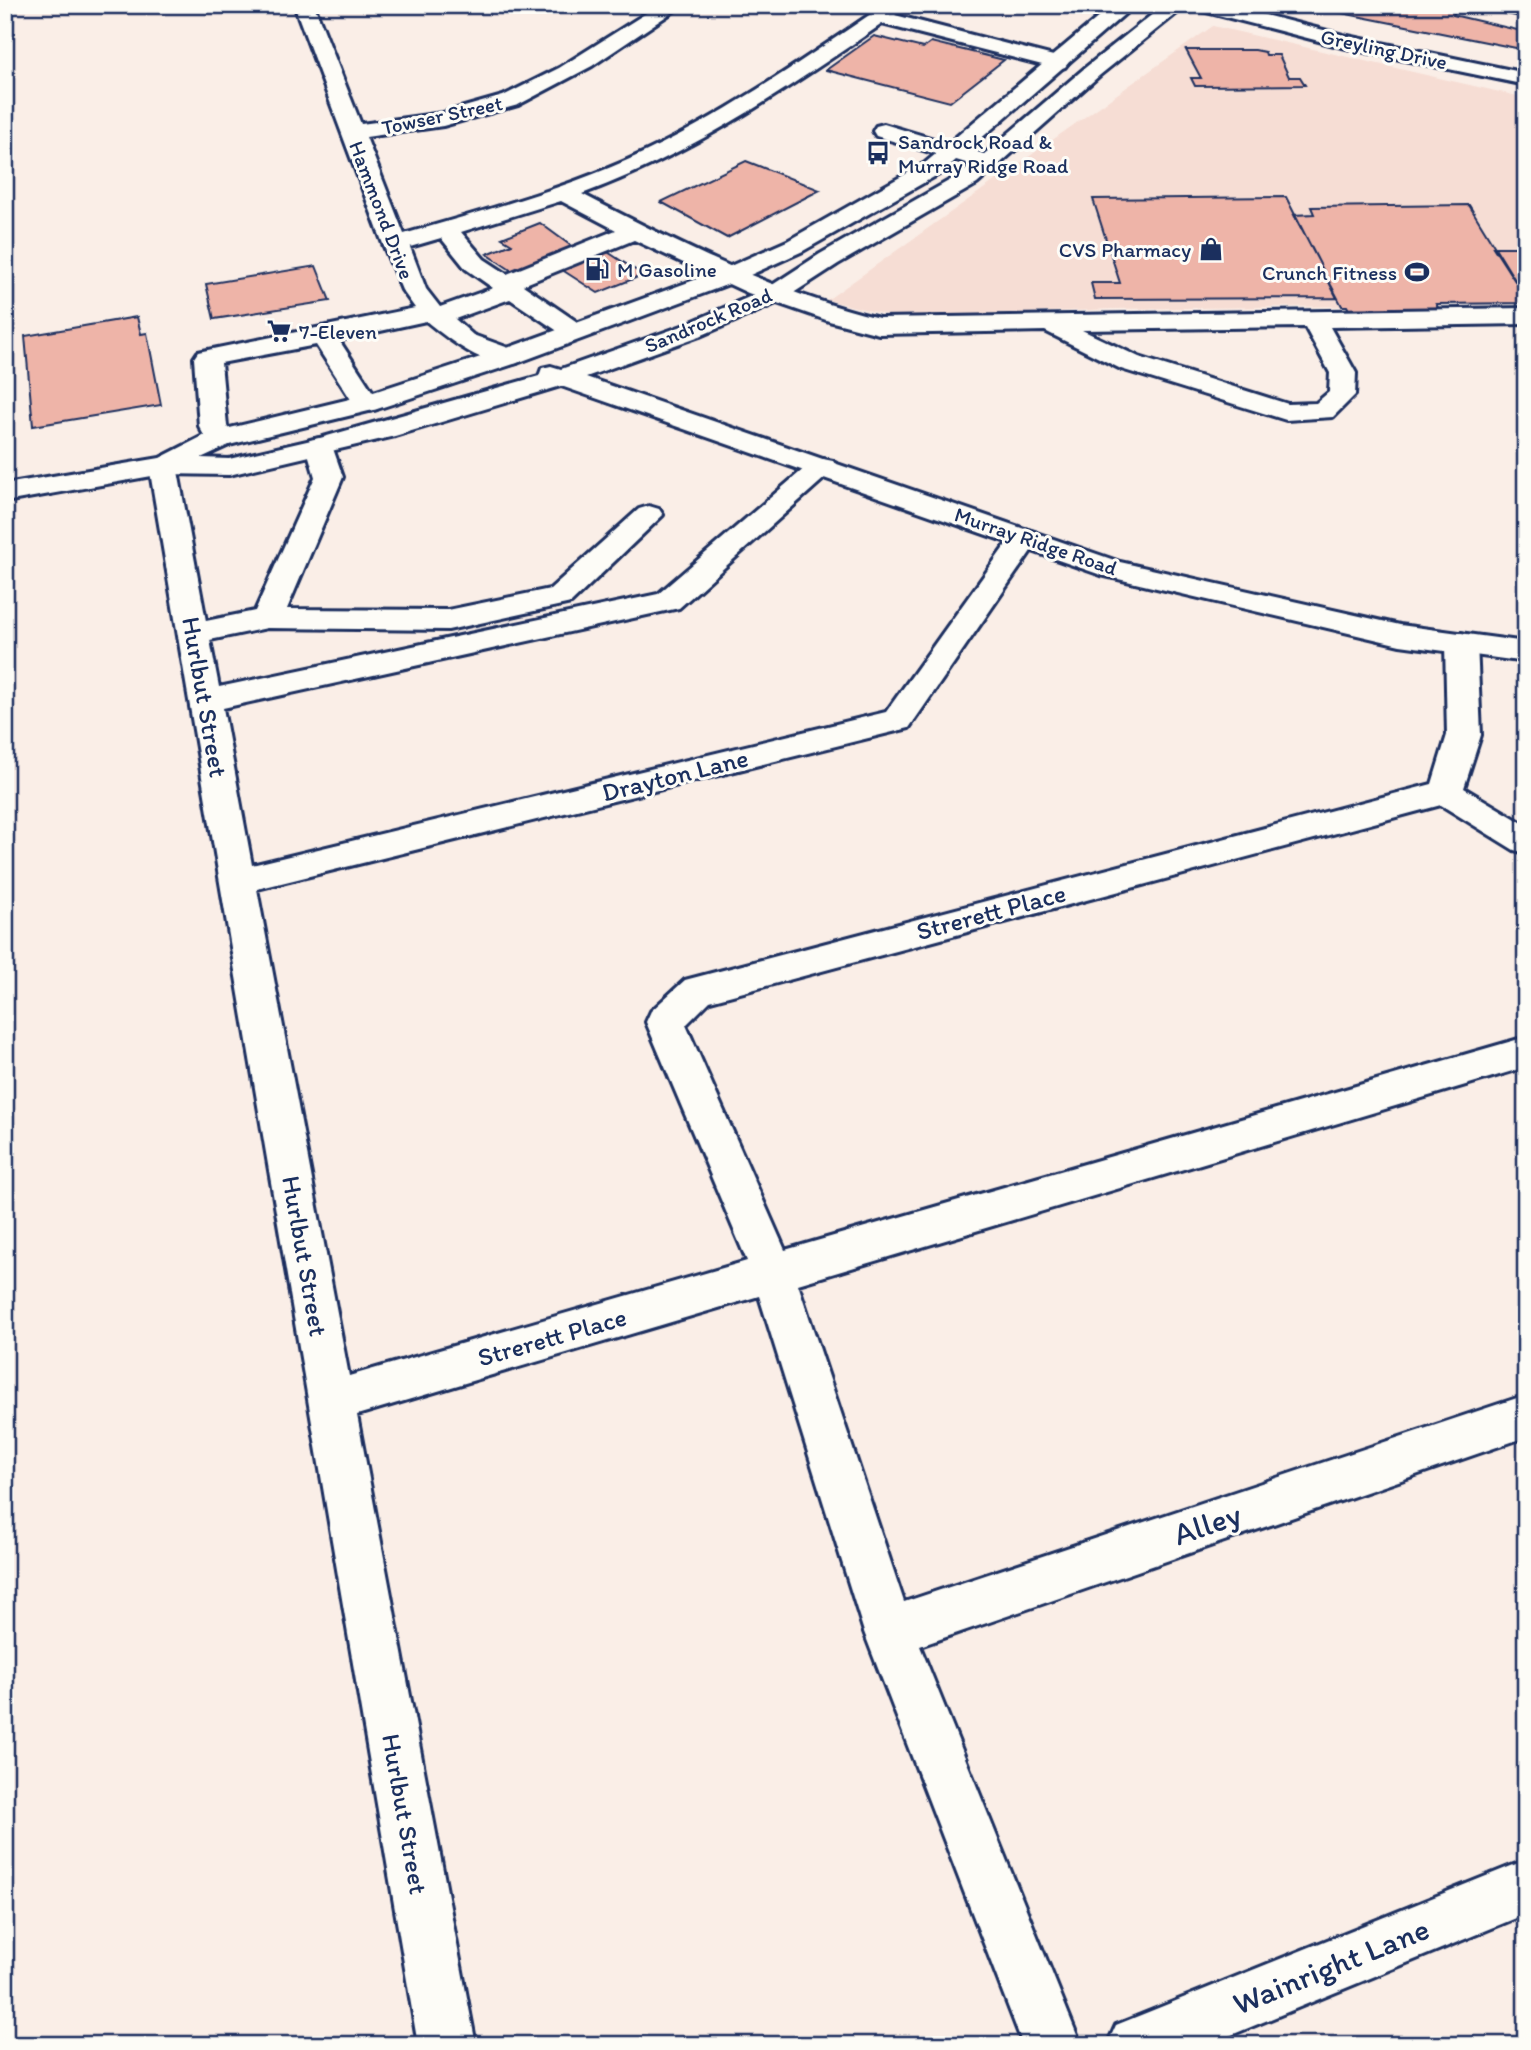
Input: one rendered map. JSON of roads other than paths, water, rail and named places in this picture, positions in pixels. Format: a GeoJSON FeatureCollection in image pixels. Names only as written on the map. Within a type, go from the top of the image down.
{"type":"FeatureCollection","features":[{"type":"Feature","properties":{"kind":"street","name":"Hammond Drive"},"geometry":{"type":"LineString","coordinates":[[304,5],[414,290],[434,314],[464,340],[560,378]]}},
{"type":"Feature","properties":{"kind":"street","name":"Towser Street"},"geometry":{"type":"LineString","coordinates":[[352,132],[399,127],[495,106],[530,93],[673,5]]}},
{"type":"Feature","properties":{"kind":"street","name":"Sandrock Road"},"geometry":{"type":"LineString","coordinates":[[163,466],[219,439],[367,403],[508,357],[728,276],[795,246],[933,169],[1125,5]]}},
{"type":"Feature","properties":{"kind":"street","name":"Sandrock Road"},"geometry":{"type":"LineString","coordinates":[[5,493],[163,466],[229,467],[320,446],[385,430],[560,378],[691,331],[772,296],[829,259],[969,179],[1093,71],[1177,5]]}},
{"type":"Feature","properties":{"kind":"street","name":"Greyling Drive"},"geometry":{"type":"LineString","coordinates":[[1202,5],[1342,41],[1526,79]]}},
{"type":"Feature","properties":{"kind":"street"},"geometry":{"type":"LineString","coordinates":[[1500,5],[1526,10]]}},
{"type":"Feature","properties":{"kind":"street"},"geometry":{"type":"LineString","coordinates":[[396,244],[565,194],[654,156],[753,101],[888,11],[921,27],[1058,63]]}},
{"type":"Feature","properties":{"kind":"street"},"geometry":{"type":"LineString","coordinates":[[884,131],[986,162]]}},
{"type":"Feature","properties":{"kind":"street"},"geometry":{"type":"LineString","coordinates":[[565,194],[772,296],[832,316],[879,327],[1044,322],[1526,316]]}},
{"type":"Feature","properties":{"kind":"street"},"geometry":{"type":"LineString","coordinates":[[446,229],[475,264],[574,331]]}},
{"type":"Feature","properties":{"kind":"street"},"geometry":{"type":"LineString","coordinates":[[219,439],[214,426],[207,358],[434,314],[502,293],[524,274],[635,230]]}},
{"type":"Feature","properties":{"kind":"street"},"geometry":{"type":"LineString","coordinates":[[1044,322],[1130,363],[1286,412],[1323,411],[1342,395],[1343,373],[1313,318]]}},
{"type":"Feature","properties":{"kind":"street"},"geometry":{"type":"LineString","coordinates":[[323,335],[367,403]]}},
{"type":"Feature","properties":{"kind":"street","name":"Murray Ridge Road"},"geometry":{"type":"LineString","coordinates":[[560,378],[1112,569],[1400,635],[1526,652]]}},
{"type":"Feature","properties":{"kind":"street"},"geometry":{"type":"LineString","coordinates":[[267,618],[329,477],[320,446]]}},
{"type":"Feature","properties":{"kind":"street","name":"Hurlbut Street"},"geometry":{"type":"LineString","coordinates":[[163,466],[447,2045]]}},
{"type":"Feature","properties":{"kind":"street"},"geometry":{"type":"LineString","coordinates":[[205,701],[668,601],[823,467]]}},
{"type":"Feature","properties":{"kind":"street"},"geometry":{"type":"LineString","coordinates":[[194,634],[267,618],[449,620],[560,596],[649,515]]}},
{"type":"Feature","properties":{"kind":"street","name":"Drayton Lane"},"geometry":{"type":"LineString","coordinates":[[238,881],[897,720],[1024,538]]}},
{"type":"Feature","properties":{"kind":"street"},"geometry":{"type":"LineString","coordinates":[[1461,643],[1465,735],[1446,792],[1526,841]]}},
{"type":"Feature","properties":{"kind":"street","name":"Strerett Place"},"geometry":{"type":"LineString","coordinates":[[773,1273],[665,1022],[698,990],[1446,792]]}},
{"type":"Feature","properties":{"kind":"street","name":"Strerett Place"},"geometry":{"type":"LineString","coordinates":[[331,1402],[1526,1052]]}},
{"type":"Feature","properties":{"kind":"street"},"geometry":{"type":"LineString","coordinates":[[773,1273],[889,1632],[1052,2045]]}},
{"type":"Feature","properties":{"kind":"street","name":"Alley"},"geometry":{"type":"LineString","coordinates":[[889,1632],[1526,1416]]}},
{"type":"Feature","properties":{"kind":"street","name":"Wainright Lane"},"geometry":{"type":"LineString","coordinates":[[1136,2045],[1526,1887]]}},
{"type":"Feature","properties":{"kind":"place","name":"Sandrock Road & Murray Ridge Road"},"geometry":{"type":"Point","coordinates":[878,153]}},
{"type":"Feature","properties":{"kind":"place","name":"CVS Pharmacy"},"geometry":{"type":"Point","coordinates":[1211,249]}},
{"type":"Feature","properties":{"kind":"place","name":"M Gasoline"},"geometry":{"type":"Point","coordinates":[597,269]}},
{"type":"Feature","properties":{"kind":"place","name":"Crunch Fitness"},"geometry":{"type":"Point","coordinates":[1417,272]}},
{"type":"Feature","properties":{"kind":"place","name":"7-Eleven"},"geometry":{"type":"Point","coordinates":[279,331]}}]}
